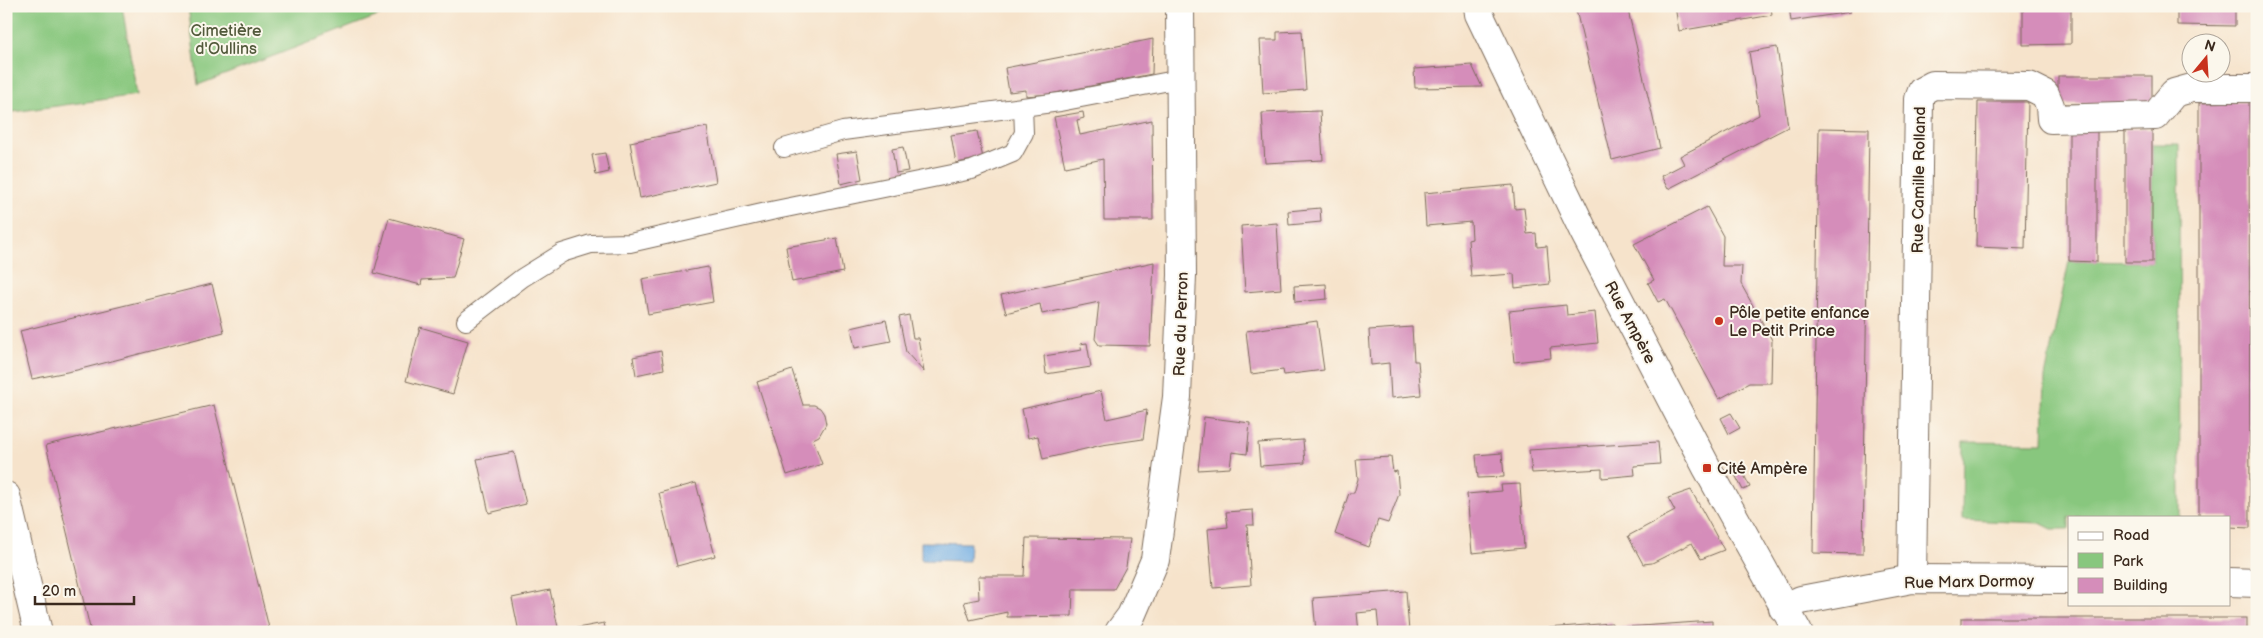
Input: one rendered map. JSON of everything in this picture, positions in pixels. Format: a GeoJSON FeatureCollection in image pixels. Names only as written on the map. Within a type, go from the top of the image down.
{"type":"FeatureCollection","features":[{"type":"Feature","properties":{"kind":"street","name":"Rue du Perron"},"geometry":{"type":"LineString","coordinates":[[1119,632],[1131,616],[1154,560],[1177,397],[1182,275],[1180,6]]}},
{"type":"Feature","properties":{"kind":"street","name":"Rue Ampère"},"geometry":{"type":"LineString","coordinates":[[1478,6],[1479,14],[1583,230],[1707,468],[1798,632]]}},
{"type":"Feature","properties":{"kind":"street","name":"Rue Camille Rolland"},"geometry":{"type":"LineString","coordinates":[[1912,579],[1919,99],[1922,90],[1933,85],[2029,86],[2045,94],[2050,106],[2051,119],[2155,116],[2174,93],[2192,88],[2257,88]]}},
{"type":"Feature","properties":{"kind":"street"},"geometry":{"type":"LineString","coordinates":[[6,496],[38,632]]}},
{"type":"Feature","properties":{"kind":"street","name":"Rue Marx Dormoy"},"geometry":{"type":"LineString","coordinates":[[1783,608],[1801,600],[1912,579],[2068,580]]}},
{"type":"Feature","properties":{"kind":"street"},"geometry":{"type":"LineString","coordinates":[[2230,582],[2257,582]]}},
{"type":"Feature","properties":{"kind":"lane"},"geometry":{"type":"LineString","coordinates":[[784,148],[843,131],[1023,107],[1180,79]]}},
{"type":"Feature","properties":{"kind":"lane"},"geometry":{"type":"LineString","coordinates":[[466,322],[522,278],[562,253],[591,244],[630,243],[771,211],[972,170],[1013,153],[1024,133],[1023,107]]}},
{"type":"Feature","properties":{"kind":"green space"},"geometry":{"type":"Polygon","coordinates":[[[6,6],[122,6],[137,95],[6,113],[6,6]]]}},
{"type":"Feature","properties":{"kind":"green space","name":"Cimetière d'Oullins"},"geometry":{"type":"Polygon","coordinates":[[[188,6],[404,6],[198,85],[188,6]]]}},
{"type":"Feature","properties":{"kind":"green space"},"geometry":{"type":"Polygon","coordinates":[[[2152,144],[2179,144],[2180,516],[2068,516],[2068,529],[2052,529],[2040,523],[1962,520],[1963,442],[2043,443],[2045,377],[2069,261],[2152,262],[2152,144]]]}},
{"type":"Feature","properties":{"kind":"water"},"geometry":{"type":"Polygon","coordinates":[[[921,542],[970,543],[969,561],[921,560],[921,542]]]}},
{"type":"Feature","properties":{"kind":"building"},"geometry":{"type":"Polygon","coordinates":[[[1575,6],[1627,6],[1660,148],[1612,160],[1575,6]]]}},
{"type":"Feature","properties":{"kind":"building"},"geometry":{"type":"Polygon","coordinates":[[[1675,6],[1771,6],[1772,15],[1679,31],[1675,6]]]}},
{"type":"Feature","properties":{"kind":"building"},"geometry":{"type":"Polygon","coordinates":[[[1789,6],[1849,6],[1850,12],[1791,21],[1789,6]]]}},
{"type":"Feature","properties":{"kind":"building"},"geometry":{"type":"Polygon","coordinates":[[[2023,6],[2071,6],[2071,44],[2023,45],[2023,6]]]}},
{"type":"Feature","properties":{"kind":"building"},"geometry":{"type":"Polygon","coordinates":[[[2177,6],[2235,6],[2235,26],[2177,25],[2177,6]]]}},
{"type":"Feature","properties":{"kind":"building"},"geometry":{"type":"Polygon","coordinates":[[[1302,31],[1306,90],[1263,93],[1260,40],[1277,40],[1277,32],[1302,31]]]}},
{"type":"Feature","properties":{"kind":"building"},"geometry":{"type":"Polygon","coordinates":[[[1153,39],[1152,74],[1050,94],[1026,96],[1026,90],[1009,92],[1005,68],[1153,39]]]}},
{"type":"Feature","properties":{"kind":"building"},"geometry":{"type":"Polygon","coordinates":[[[1777,47],[1788,127],[1668,189],[1661,176],[1684,164],[1680,156],[1759,115],[1749,52],[1777,47]]]}},
{"type":"Feature","properties":{"kind":"building"},"geometry":{"type":"Polygon","coordinates":[[[1472,65],[1482,87],[1415,88],[1414,69],[1472,65]]]}},
{"type":"Feature","properties":{"kind":"building"},"geometry":{"type":"Polygon","coordinates":[[[2058,76],[2152,76],[2152,104],[2058,104],[2058,76]]]}},
{"type":"Feature","properties":{"kind":"building"},"geometry":{"type":"Polygon","coordinates":[[[1978,102],[2028,102],[2025,249],[1976,247],[1978,102]]]}},
{"type":"Feature","properties":{"kind":"building"},"geometry":{"type":"Polygon","coordinates":[[[2249,102],[2250,528],[2230,527],[2230,516],[2199,516],[2199,103],[2249,102]]]}},
{"type":"Feature","properties":{"kind":"building"},"geometry":{"type":"Polygon","coordinates":[[[1320,111],[1323,160],[1265,163],[1262,113],[1320,111]]]}},
{"type":"Feature","properties":{"kind":"building"},"geometry":{"type":"Polygon","coordinates":[[[1083,112],[1084,118],[1077,120],[1080,135],[1152,120],[1153,220],[1104,220],[1103,159],[1065,167],[1054,117],[1083,112]]]}},
{"type":"Feature","properties":{"kind":"building"},"geometry":{"type":"Polygon","coordinates":[[[707,127],[716,182],[640,198],[630,142],[707,127]]]}},
{"type":"Feature","properties":{"kind":"building"},"geometry":{"type":"Polygon","coordinates":[[[1819,128],[1869,129],[1863,554],[1813,553],[1819,128]]]}},
{"type":"Feature","properties":{"kind":"building"},"geometry":{"type":"Polygon","coordinates":[[[2069,129],[2097,129],[2097,262],[2069,261],[2069,129]]]}},
{"type":"Feature","properties":{"kind":"building"},"geometry":{"type":"Polygon","coordinates":[[[2125,129],[2152,129],[2152,262],[2125,262],[2125,129]]]}},
{"type":"Feature","properties":{"kind":"building"},"geometry":{"type":"Polygon","coordinates":[[[977,131],[983,158],[956,163],[951,135],[977,131]]]}},
{"type":"Feature","properties":{"kind":"building"},"geometry":{"type":"Polygon","coordinates":[[[903,147],[908,171],[896,173],[892,149],[903,147]]]}},
{"type":"Feature","properties":{"kind":"building"},"geometry":{"type":"Polygon","coordinates":[[[857,151],[862,179],[841,184],[836,154],[857,151]]]}},
{"type":"Feature","properties":{"kind":"building"},"geometry":{"type":"Polygon","coordinates":[[[605,153],[609,172],[596,175],[592,155],[605,153]]]}},
{"type":"Feature","properties":{"kind":"building"},"geometry":{"type":"Polygon","coordinates":[[[1513,185],[1515,209],[1524,208],[1527,234],[1536,233],[1537,247],[1547,246],[1550,284],[1515,288],[1514,274],[1471,277],[1468,240],[1472,239],[1471,222],[1426,226],[1424,193],[1513,185]]]}},
{"type":"Feature","properties":{"kind":"building","name":"Pôle petite enfance Le Petit Prince"},"geometry":{"type":"Polygon","coordinates":[[[1707,207],[1723,236],[1722,266],[1742,266],[1741,284],[1772,340],[1771,383],[1749,383],[1719,399],[1665,299],[1658,302],[1648,283],[1654,280],[1634,244],[1707,207]]]}},
{"type":"Feature","properties":{"kind":"building"},"geometry":{"type":"Polygon","coordinates":[[[1320,208],[1321,222],[1289,225],[1288,211],[1320,208]]]}},
{"type":"Feature","properties":{"kind":"building"},"geometry":{"type":"Polygon","coordinates":[[[389,218],[464,239],[453,278],[422,280],[421,285],[374,273],[389,218]]]}},
{"type":"Feature","properties":{"kind":"building"},"geometry":{"type":"Polygon","coordinates":[[[1277,223],[1281,289],[1245,292],[1241,226],[1277,223]]]}},
{"type":"Feature","properties":{"kind":"building"},"geometry":{"type":"Polygon","coordinates":[[[837,238],[843,272],[792,282],[786,247],[837,238]]]}},
{"type":"Feature","properties":{"kind":"building"},"geometry":{"type":"Polygon","coordinates":[[[1154,262],[1150,346],[1099,345],[1095,339],[1099,302],[1042,314],[1040,304],[1006,313],[1001,295],[1154,262]]]}},
{"type":"Feature","properties":{"kind":"building"},"geometry":{"type":"Polygon","coordinates":[[[708,267],[713,302],[648,314],[642,279],[708,267]]]}},
{"type":"Feature","properties":{"kind":"building"},"geometry":{"type":"Polygon","coordinates":[[[212,284],[224,332],[77,370],[32,379],[20,331],[212,284]]]}},
{"type":"Feature","properties":{"kind":"building"},"geometry":{"type":"Polygon","coordinates":[[[1326,284],[1327,299],[1295,302],[1294,286],[1326,284]]]}},
{"type":"Feature","properties":{"kind":"building"},"geometry":{"type":"Polygon","coordinates":[[[1566,305],[1567,315],[1595,312],[1598,343],[1550,348],[1551,358],[1514,362],[1509,311],[1566,305]]]}},
{"type":"Feature","properties":{"kind":"building"},"geometry":{"type":"Polygon","coordinates":[[[909,315],[913,338],[918,338],[924,372],[906,352],[899,317],[909,315]]]}},
{"type":"Feature","properties":{"kind":"building"},"geometry":{"type":"Polygon","coordinates":[[[886,320],[891,341],[855,348],[851,328],[886,320]]]}},
{"type":"Feature","properties":{"kind":"building"},"geometry":{"type":"Polygon","coordinates":[[[1317,321],[1324,370],[1284,375],[1283,370],[1251,374],[1246,331],[1317,321]]]}},
{"type":"Feature","properties":{"kind":"building"},"geometry":{"type":"Polygon","coordinates":[[[420,327],[468,341],[453,394],[406,381],[420,327]]]}},
{"type":"Feature","properties":{"kind":"building"},"geometry":{"type":"Polygon","coordinates":[[[1412,327],[1414,361],[1418,361],[1421,395],[1391,398],[1389,363],[1371,365],[1369,330],[1412,327]]]}},
{"type":"Feature","properties":{"kind":"building"},"geometry":{"type":"Polygon","coordinates":[[[1087,343],[1091,367],[1046,374],[1044,356],[1082,350],[1080,344],[1087,343]]]}},
{"type":"Feature","properties":{"kind":"building"},"geometry":{"type":"Polygon","coordinates":[[[661,351],[664,369],[636,375],[633,357],[661,351]]]}},
{"type":"Feature","properties":{"kind":"building"},"geometry":{"type":"Polygon","coordinates":[[[792,370],[803,405],[814,405],[820,408],[824,414],[826,424],[819,436],[813,439],[822,464],[787,475],[757,382],[792,370]]]}},
{"type":"Feature","properties":{"kind":"building"},"geometry":{"type":"Polygon","coordinates":[[[1101,391],[1107,419],[1147,410],[1143,439],[1102,445],[1043,459],[1038,436],[1028,438],[1022,409],[1101,391]]]}},
{"type":"Feature","properties":{"kind":"building"},"geometry":{"type":"Polygon","coordinates":[[[214,405],[270,632],[91,632],[46,445],[214,405]]]}},
{"type":"Feature","properties":{"kind":"building"},"geometry":{"type":"Polygon","coordinates":[[[1731,413],[1740,428],[1729,434],[1721,418],[1731,413]]]}},
{"type":"Feature","properties":{"kind":"building"},"geometry":{"type":"Polygon","coordinates":[[[1204,417],[1250,423],[1247,454],[1232,452],[1230,468],[1198,470],[1204,417]]]}},
{"type":"Feature","properties":{"kind":"building"},"geometry":{"type":"Polygon","coordinates":[[[1303,440],[1305,463],[1260,466],[1258,443],[1303,440]]]}},
{"type":"Feature","properties":{"kind":"building"},"geometry":{"type":"Polygon","coordinates":[[[1658,442],[1660,464],[1634,466],[1635,475],[1602,478],[1602,469],[1532,473],[1529,450],[1658,442]]]}},
{"type":"Feature","properties":{"kind":"building"},"geometry":{"type":"Polygon","coordinates":[[[514,452],[526,504],[489,513],[477,459],[514,452]]]}},
{"type":"Feature","properties":{"kind":"building"},"geometry":{"type":"Polygon","coordinates":[[[1502,453],[1504,477],[1478,478],[1476,455],[1502,453]]]}},
{"type":"Feature","properties":{"kind":"building"},"geometry":{"type":"Polygon","coordinates":[[[1391,457],[1393,472],[1397,471],[1399,494],[1388,523],[1378,520],[1369,547],[1335,534],[1349,493],[1354,493],[1358,479],[1356,459],[1391,457]]]}},
{"type":"Feature","properties":{"kind":"building"},"geometry":{"type":"Polygon","coordinates":[[[1742,471],[1750,487],[1743,490],[1735,475],[1742,471]]]}},
{"type":"Feature","properties":{"kind":"building"},"geometry":{"type":"Polygon","coordinates":[[[696,483],[715,556],[677,566],[659,493],[696,483]]]}},
{"type":"Feature","properties":{"kind":"building"},"geometry":{"type":"Polygon","coordinates":[[[1520,484],[1524,548],[1472,553],[1467,494],[1502,491],[1501,485],[1520,484]]]}},
{"type":"Feature","properties":{"kind":"building"},"geometry":{"type":"Polygon","coordinates":[[[1691,490],[1724,550],[1701,559],[1692,543],[1652,563],[1643,564],[1628,536],[1675,511],[1668,498],[1691,490]]]}},
{"type":"Feature","properties":{"kind":"building"},"geometry":{"type":"Polygon","coordinates":[[[1253,510],[1254,525],[1247,525],[1251,585],[1213,588],[1208,529],[1228,527],[1226,512],[1253,510]]]}},
{"type":"Feature","properties":{"kind":"building"},"geometry":{"type":"Polygon","coordinates":[[[1026,538],[1130,539],[1126,567],[1114,589],[1073,589],[1072,616],[1007,617],[1007,612],[970,620],[964,602],[979,599],[978,576],[1024,576],[1026,538]]]}},
{"type":"Feature","properties":{"kind":"building"},"geometry":{"type":"Polygon","coordinates":[[[550,590],[559,632],[519,632],[512,598],[550,590]]]}},
{"type":"Feature","properties":{"kind":"building"},"geometry":{"type":"Polygon","coordinates":[[[1406,591],[1409,632],[1379,632],[1377,611],[1357,613],[1359,632],[1316,632],[1313,598],[1406,591]]]}},
{"type":"Feature","properties":{"kind":"building"},"geometry":{"type":"Polygon","coordinates":[[[1961,618],[2247,618],[2247,632],[1961,632],[1961,618]]]}},
{"type":"Feature","properties":{"kind":"building"},"geometry":{"type":"Polygon","coordinates":[[[1712,621],[1712,632],[1548,632],[1548,628],[1612,623],[1612,628],[1712,621]]]}},
{"type":"Feature","properties":{"kind":"building"},"geometry":{"type":"Polygon","coordinates":[[[604,623],[606,632],[561,632],[561,631],[604,623]]]}},
{"type":"Feature","properties":{"kind":"place","name":"Pôle petite enfance Le Petit Prince"},"geometry":{"type":"Point","coordinates":[1719,321]}},
{"type":"Feature","properties":{"kind":"place","name":"Cité Ampère"},"geometry":{"type":"Point","coordinates":[1707,468]}}]}
